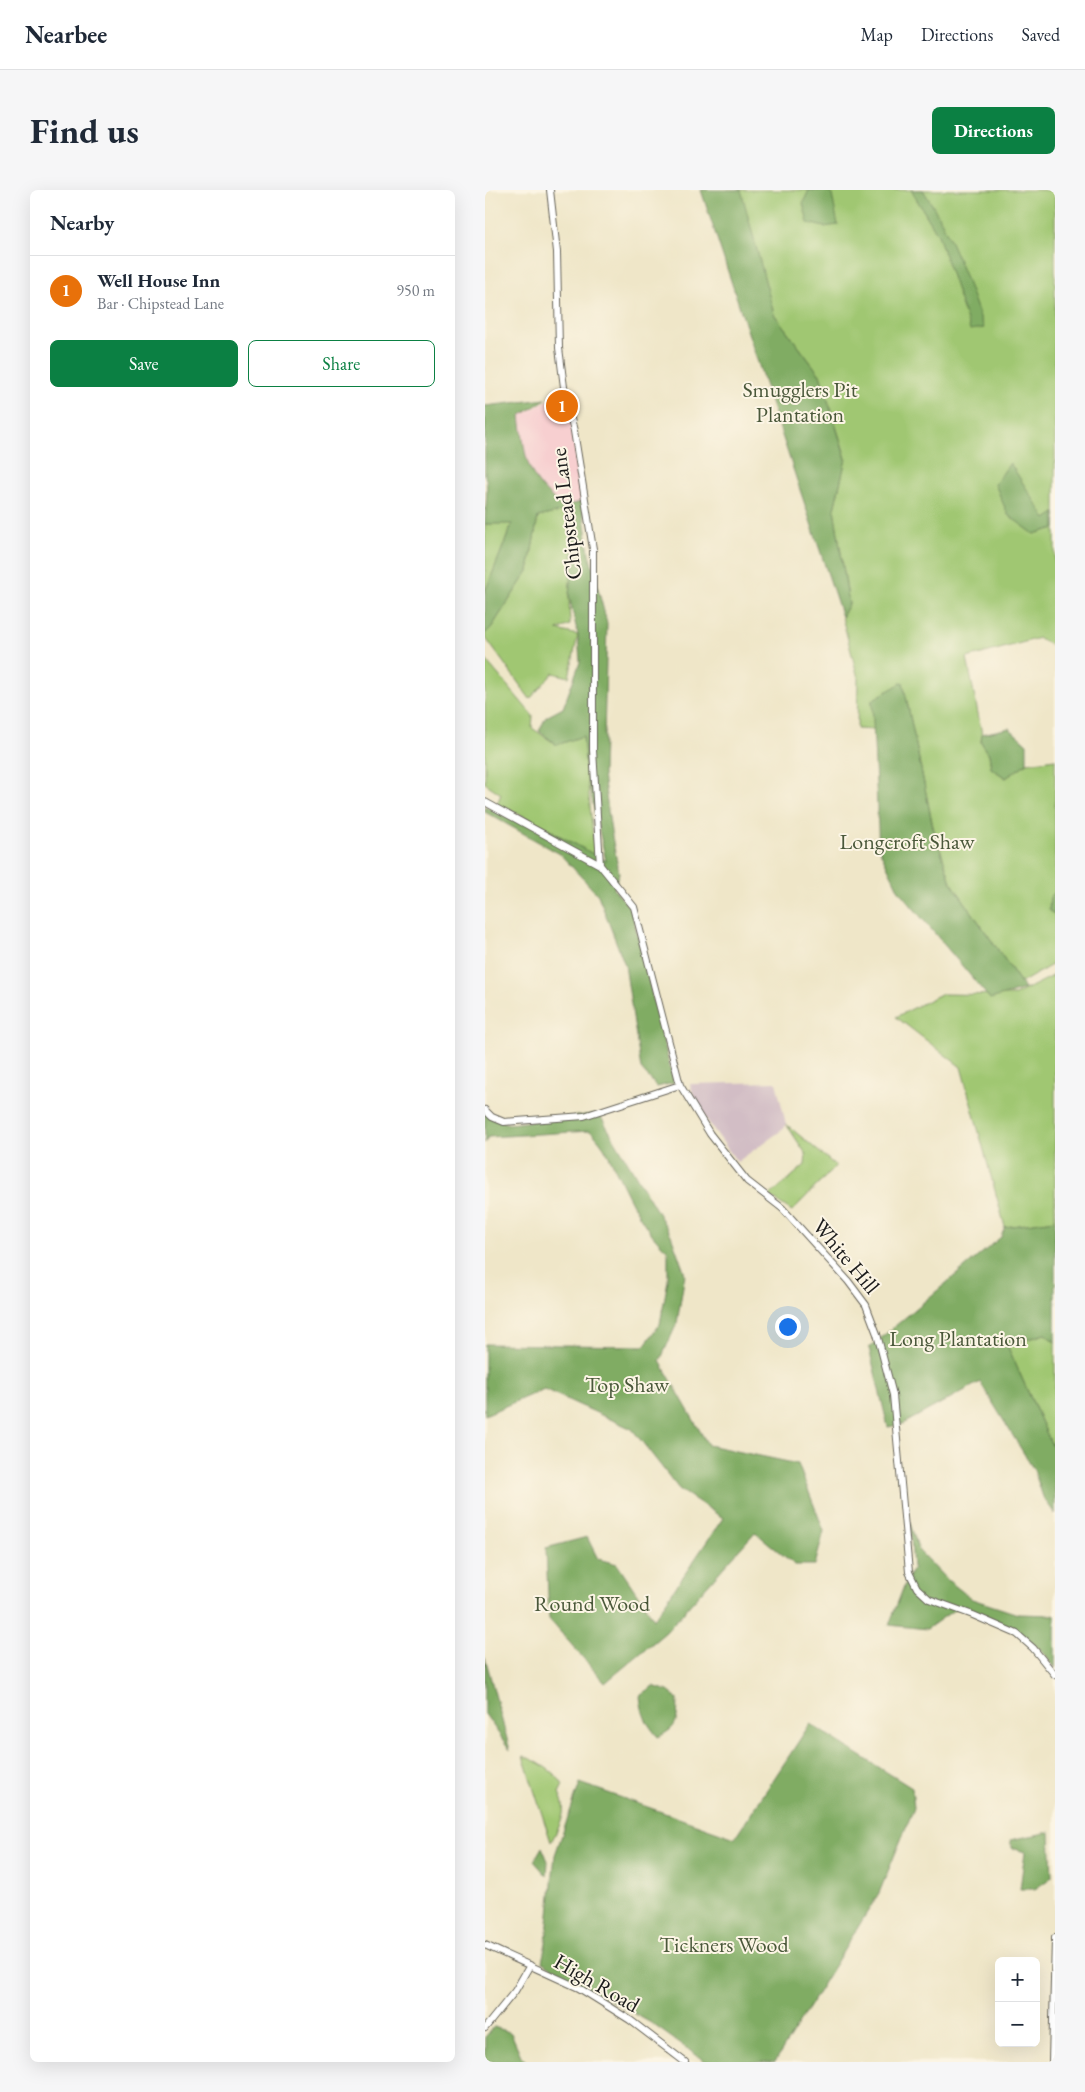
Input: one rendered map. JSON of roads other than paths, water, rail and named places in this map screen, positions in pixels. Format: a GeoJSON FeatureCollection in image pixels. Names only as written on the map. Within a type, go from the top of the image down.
{"type":"FeatureCollection","features":[{"type":"Feature","properties":{"kind":"street","name":"Chipstead Lane"},"geometry":{"type":"LineString","coordinates":[[549,190],[557,252],[561,357],[565,395],[574,431],[593,549],[593,750],[600,865]]}},
{"type":"Feature","properties":{"kind":"street"},"geometry":{"type":"LineString","coordinates":[[485,802],[600,865]]}},
{"type":"Feature","properties":{"kind":"street","name":"White Hill"},"geometry":{"type":"LineString","coordinates":[[600,865],[633,907],[680,1085],[710,1134],[747,1181],[782,1208],[848,1280],[866,1305],[877,1334],[893,1395],[909,1572],[917,1588],[929,1599],[1017,1634],[1033,1648],[1055,1675]]}},
{"type":"Feature","properties":{"kind":"street"},"geometry":{"type":"LineString","coordinates":[[485,1110],[492,1117],[504,1122],[583,1116],[680,1085]]}},
{"type":"Feature","properties":{"kind":"street"},"geometry":{"type":"LineString","coordinates":[[1052,2062],[1055,1938]]}},
{"type":"Feature","properties":{"kind":"street","name":"High Road"},"geometry":{"type":"LineString","coordinates":[[485,1945],[579,1988],[630,2020],[685,2062]]}},
{"type":"Feature","properties":{"kind":"street"},"geometry":{"type":"LineString","coordinates":[[485,2028],[515,1991],[530,1965]]}},
{"type":"Feature","properties":{"kind":"place","name":"Well House Inn"},"geometry":{"type":"Point","coordinates":[562,406]}},
{"type":"Feature","properties":{"kind":"park label","name":"Smugglers Pit Plantation"},"geometry":{"type":"Point","coordinates":[800,402]}},
{"type":"Feature","properties":{"kind":"park label","name":"Longcroft Shaw"},"geometry":{"type":"Point","coordinates":[907,841]}},
{"type":"Feature","properties":{"kind":"park label","name":"Long Plantation"},"geometry":{"type":"Point","coordinates":[958,1338]}},
{"type":"Feature","properties":{"kind":"park label","name":"Top Shaw"},"geometry":{"type":"Point","coordinates":[627,1384]}},
{"type":"Feature","properties":{"kind":"park label","name":"Round Wood"},"geometry":{"type":"Point","coordinates":[592,1603]}},
{"type":"Feature","properties":{"kind":"park label","name":"Tickners Wood"},"geometry":{"type":"Point","coordinates":[724,1944]}}]}
